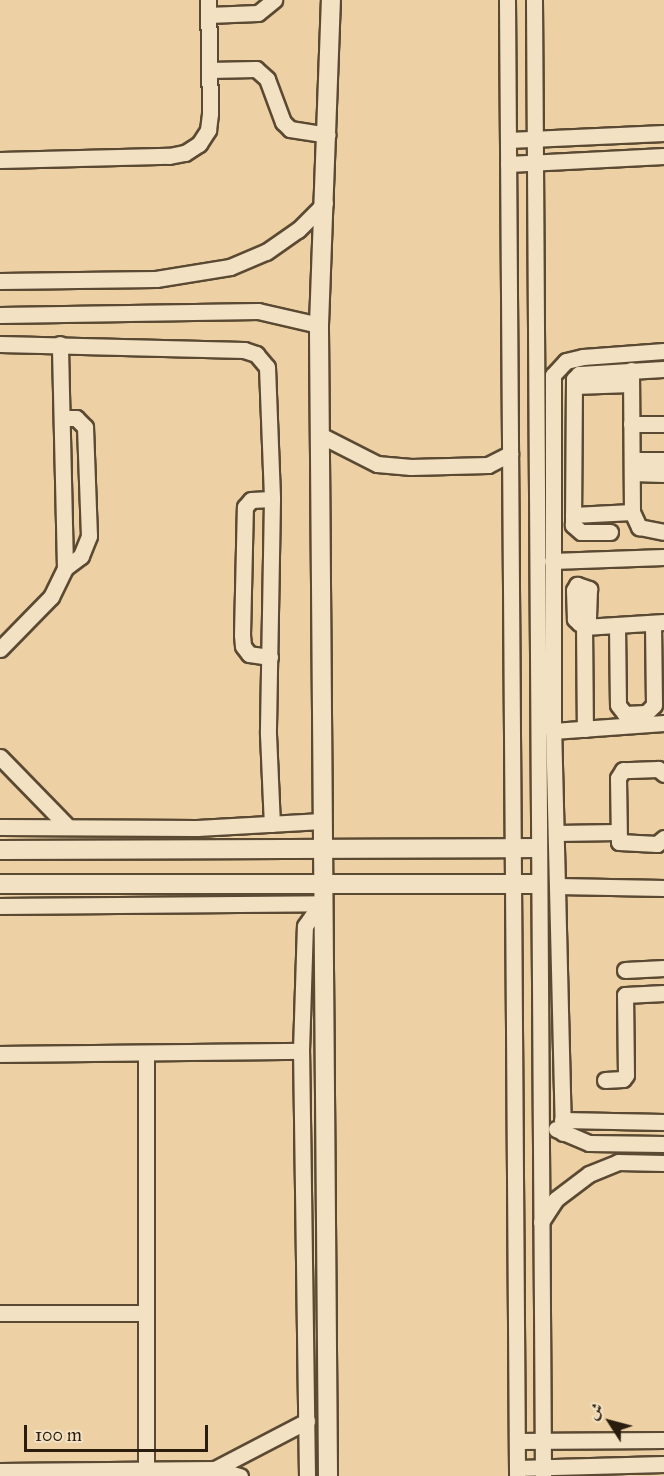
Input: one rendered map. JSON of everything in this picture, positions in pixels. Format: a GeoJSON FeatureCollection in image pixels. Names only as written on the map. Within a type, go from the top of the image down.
{"type":"FeatureCollection","features":[{"type":"Feature","properties":{"kind":"street"},"geometry":{"type":"LineString","coordinates":[[0,160],[185,153],[199,144],[208,130],[208,8],[258,13],[274,0]]}},
{"type":"Feature","properties":{"kind":"street"},"geometry":{"type":"LineString","coordinates":[[328,1476],[321,894],[319,325],[328,135],[331,0]]}},
{"type":"Feature","properties":{"kind":"street"},"geometry":{"type":"LineString","coordinates":[[507,0],[517,1472],[620,1471],[664,1464]]}},
{"type":"Feature","properties":{"kind":"street"},"geometry":{"type":"LineString","coordinates":[[534,0],[543,1472]]}},
{"type":"Feature","properties":{"kind":"street"},"geometry":{"type":"LineString","coordinates":[[209,70],[256,69],[267,79],[283,122],[290,129],[328,135]]}},
{"type":"Feature","properties":{"kind":"street"},"geometry":{"type":"LineString","coordinates":[[508,140],[664,133]]}},
{"type":"Feature","properties":{"kind":"street"},"geometry":{"type":"LineString","coordinates":[[508,164],[664,156]]}},
{"type":"Feature","properties":{"kind":"street"},"geometry":{"type":"LineString","coordinates":[[0,281],[156,279],[221,269],[266,252],[298,230],[325,203]]}},
{"type":"Feature","properties":{"kind":"street"},"geometry":{"type":"LineString","coordinates":[[0,315],[258,312],[319,325]]}},
{"type":"Feature","properties":{"kind":"street"},"geometry":{"type":"LineString","coordinates":[[0,344],[229,349],[256,354],[267,367],[272,499],[270,657],[273,824]]}},
{"type":"Feature","properties":{"kind":"street"},"geometry":{"type":"LineString","coordinates":[[0,649],[51,597],[65,568],[60,344]]}},
{"type":"Feature","properties":{"kind":"street"},"geometry":{"type":"LineString","coordinates":[[562,1126],[553,731],[553,375],[566,361],[583,357],[664,351]]}},
{"type":"Feature","properties":{"kind":"street"},"geometry":{"type":"LineString","coordinates":[[610,532],[581,532],[573,525],[574,386],[664,369]]}},
{"type":"Feature","properties":{"kind":"street"},"geometry":{"type":"LineString","coordinates":[[631,377],[633,512],[639,527],[664,532]]}},
{"type":"Feature","properties":{"kind":"street"},"geometry":{"type":"LineString","coordinates":[[62,418],[76,418],[85,427],[88,536],[81,556],[65,568]]}},
{"type":"Feature","properties":{"kind":"street"},"geometry":{"type":"LineString","coordinates":[[632,424],[664,424]]}},
{"type":"Feature","properties":{"kind":"street"},"geometry":{"type":"LineString","coordinates":[[320,435],[355,455],[400,466],[451,469],[488,465],[510,454]]}},
{"type":"Feature","properties":{"kind":"street"},"geometry":{"type":"LineString","coordinates":[[632,466],[664,460]]}},
{"type":"Feature","properties":{"kind":"street"},"geometry":{"type":"LineString","coordinates":[[632,466],[664,474]]}},
{"type":"Feature","properties":{"kind":"street"},"geometry":{"type":"LineString","coordinates":[[270,657],[249,654],[243,646],[243,635],[245,507],[251,500],[272,499]]}},
{"type":"Feature","properties":{"kind":"street"},"geometry":{"type":"LineString","coordinates":[[573,515],[633,512]]}},
{"type":"Feature","properties":{"kind":"street"},"geometry":{"type":"LineString","coordinates":[[552,561],[664,557]]}},
{"type":"Feature","properties":{"kind":"street"},"geometry":{"type":"LineString","coordinates":[[585,729],[584,625],[659,623],[659,705],[646,713],[619,711],[617,625]]}},
{"type":"Feature","properties":{"kind":"street"},"geometry":{"type":"LineString","coordinates":[[553,731],[664,723]]}},
{"type":"Feature","properties":{"kind":"street"},"geometry":{"type":"LineString","coordinates":[[0,757],[67,826]]}},
{"type":"Feature","properties":{"kind":"street"},"geometry":{"type":"LineString","coordinates":[[662,770],[618,773],[618,832],[619,842],[624,844],[657,844],[664,838]]}},
{"type":"Feature","properties":{"kind":"street"},"geometry":{"type":"LineString","coordinates":[[0,827],[197,828],[322,821]]}},
{"type":"Feature","properties":{"kind":"street"},"geometry":{"type":"LineString","coordinates":[[556,833],[618,832]]}},
{"type":"Feature","properties":{"kind":"street"},"geometry":{"type":"LineString","coordinates":[[0,850],[538,848]]}},
{"type":"Feature","properties":{"kind":"street"},"geometry":{"type":"LineString","coordinates":[[0,884],[321,894]]}},
{"type":"Feature","properties":{"kind":"street"},"geometry":{"type":"LineString","coordinates":[[0,906],[538,884]]}},
{"type":"Feature","properties":{"kind":"street"},"geometry":{"type":"LineString","coordinates":[[557,886],[664,888]]}},
{"type":"Feature","properties":{"kind":"street"},"geometry":{"type":"LineString","coordinates":[[307,1476],[301,1051],[305,927],[321,894]]}},
{"type":"Feature","properties":{"kind":"street"},"geometry":{"type":"LineString","coordinates":[[625,970],[664,968]]}},
{"type":"Feature","properties":{"kind":"street"},"geometry":{"type":"LineString","coordinates":[[605,1080],[623,1079],[626,1075],[625,995],[664,993]]}},
{"type":"Feature","properties":{"kind":"street"},"geometry":{"type":"LineString","coordinates":[[0,1054],[301,1051]]}},
{"type":"Feature","properties":{"kind":"street"},"geometry":{"type":"LineString","coordinates":[[146,1473],[147,1053]]}},
{"type":"Feature","properties":{"kind":"street"},"geometry":{"type":"LineString","coordinates":[[541,1116],[589,1143],[664,1144]]}},
{"type":"Feature","properties":{"kind":"street"},"geometry":{"type":"LineString","coordinates":[[562,1126],[664,1122]]}},
{"type":"Feature","properties":{"kind":"street"},"geometry":{"type":"LineString","coordinates":[[618,1144],[618,1162]]}},
{"type":"Feature","properties":{"kind":"street"},"geometry":{"type":"LineString","coordinates":[[540,1225],[566,1190],[618,1162],[664,1163]]}},
{"type":"Feature","properties":{"kind":"street"},"geometry":{"type":"LineString","coordinates":[[0,1313],[146,1313]]}},
{"type":"Feature","properties":{"kind":"street"},"geometry":{"type":"LineString","coordinates":[[215,1469],[307,1421]]}},
{"type":"Feature","properties":{"kind":"street"},"geometry":{"type":"LineString","coordinates":[[517,1441],[664,1440]]}},
{"type":"Feature","properties":{"kind":"street"},"geometry":{"type":"LineString","coordinates":[[0,1471],[146,1473],[215,1469],[240,1476]]}}]}
